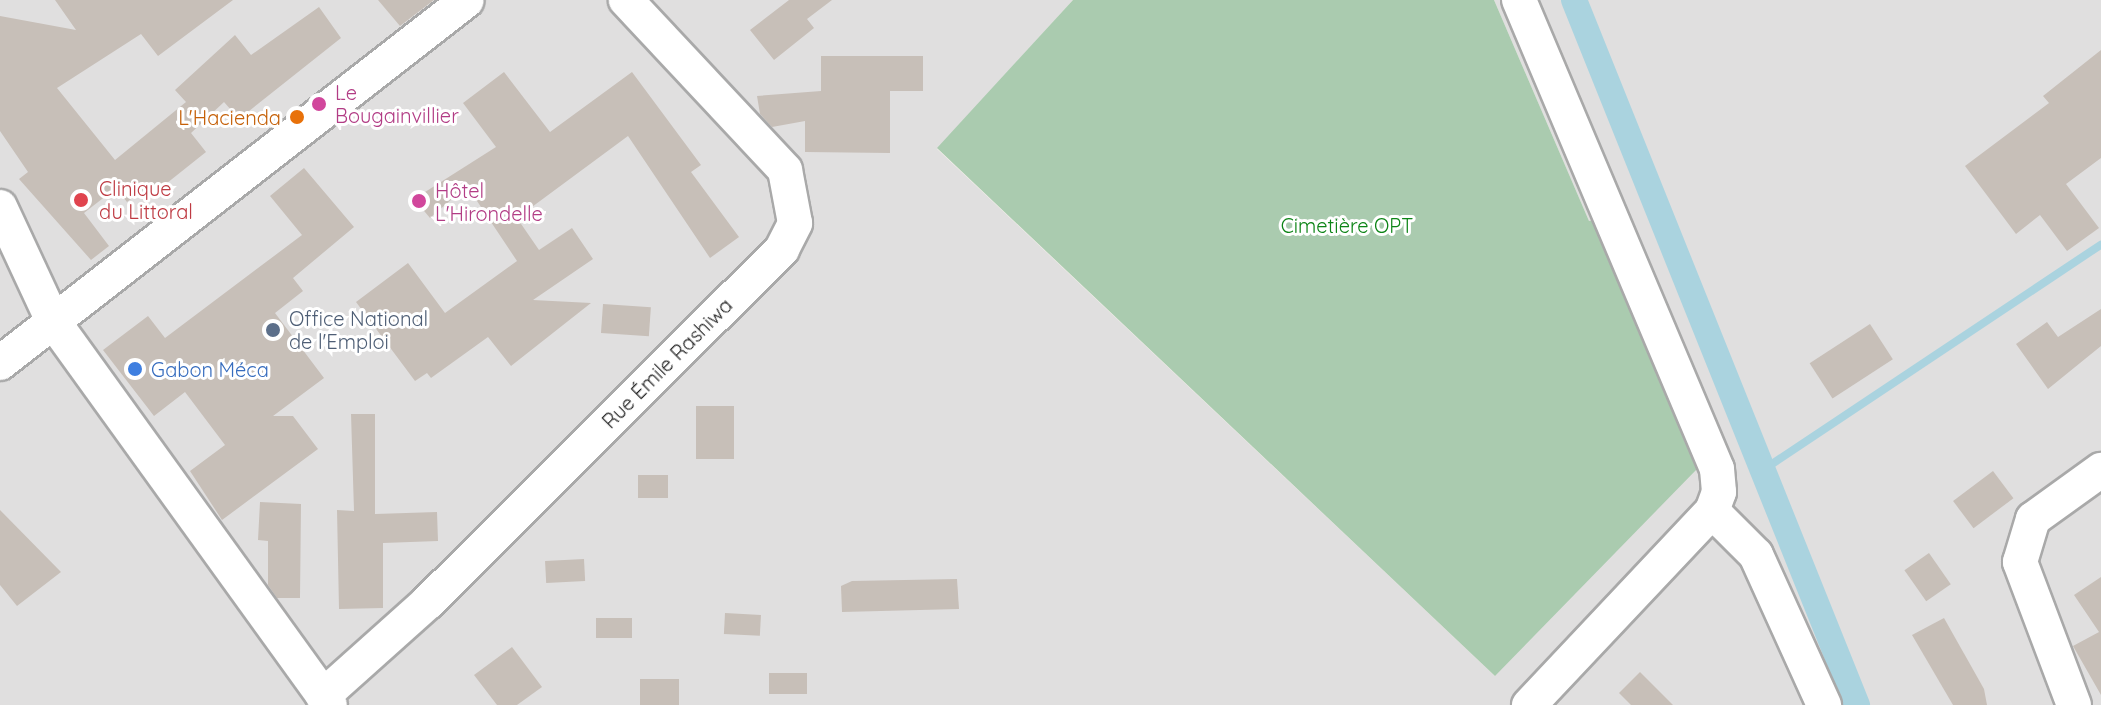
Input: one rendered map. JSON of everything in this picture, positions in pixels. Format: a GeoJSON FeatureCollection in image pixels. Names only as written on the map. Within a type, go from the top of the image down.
{"type":"FeatureCollection","features":[{"type":"Feature","properties":{"kind":"street"},"geometry":{"type":"LineString","coordinates":[[0,363],[467,0]]}},
{"type":"Feature","properties":{"kind":"street","name":"Rue Émile Rashiwa"},"geometry":{"type":"LineString","coordinates":[[326,700],[782,249],[795,223],[785,170],[626,0]]}},
{"type":"Feature","properties":{"kind":"street"},"geometry":{"type":"LineString","coordinates":[[1519,0],[1717,469],[1712,511],[1529,705]]}},
{"type":"Feature","properties":{"kind":"street"},"geometry":{"type":"LineString","coordinates":[[0,207],[53,321],[326,700]]}},
{"type":"Feature","properties":{"kind":"street"},"geometry":{"type":"LineString","coordinates":[[2074,705],[2020,562],[2033,519],[2101,470]]}},
{"type":"Feature","properties":{"kind":"street"},"geometry":{"type":"LineString","coordinates":[[1712,511],[1756,555],[1824,705]]}},
{"type":"Feature","properties":{"kind":"shaded area"},"geometry":{"type":"Polygon","coordinates":[[[0,0],[1073,0],[937,149],[1495,676],[1601,218],[1589,221],[1494,0],[2101,0],[2101,705],[0,705],[0,0]]]}},
{"type":"Feature","properties":{"kind":"green space","name":"Cimetière OPT"},"geometry":{"type":"Polygon","coordinates":[[[1073,0],[1494,0],[1589,221],[1601,218],[1697,469],[1495,676],[937,148],[1073,0]]]}},
{"type":"Feature","properties":{"kind":"building"},"geometry":{"type":"Polygon","coordinates":[[[55,0],[233,0],[158,56],[141,34],[57,88],[115,160],[186,102],[175,90],[235,35],[251,55],[319,7],[341,38],[239,119],[224,102],[191,133],[206,152],[157,191],[151,184],[127,202],[116,188],[84,213],[109,246],[91,260],[19,179],[28,172],[0,131],[0,16],[76,30],[55,0]]]}},
{"type":"Feature","properties":{"kind":"building"},"geometry":{"type":"Polygon","coordinates":[[[378,0],[434,0],[400,26],[378,0]]]}},
{"type":"Feature","properties":{"kind":"building"},"geometry":{"type":"Polygon","coordinates":[[[789,0],[832,0],[807,19],[814,28],[774,60],[750,30],[789,0]]]}},
{"type":"Feature","properties":{"kind":"building"},"geometry":{"type":"Polygon","coordinates":[[[2101,50],[2101,158],[2066,184],[2099,228],[2067,251],[2040,215],[2016,234],[1965,166],[2049,103],[2043,96],[2101,50]]]}},
{"type":"Feature","properties":{"kind":"building"},"geometry":{"type":"Polygon","coordinates":[[[821,56],[923,56],[923,91],[890,91],[890,153],[805,152],[805,121],[772,127],[760,114],[757,96],[821,91],[821,56]]]}},
{"type":"Feature","properties":{"kind":"building"},"geometry":{"type":"Polygon","coordinates":[[[504,72],[550,132],[632,72],[701,165],[691,172],[739,237],[710,258],[628,136],[517,218],[539,250],[572,228],[593,259],[533,300],[591,303],[511,366],[488,337],[431,378],[427,373],[415,381],[356,302],[408,263],[445,313],[517,261],[467,186],[430,218],[414,199],[496,147],[463,103],[504,72]]]}},
{"type":"Feature","properties":{"kind":"building"},"geometry":{"type":"Polygon","coordinates":[[[304,168],[354,227],[293,278],[303,291],[275,313],[324,378],[273,416],[293,416],[318,449],[222,520],[190,471],[225,445],[185,392],[154,416],[103,350],[148,316],[165,338],[302,235],[270,196],[304,168]]]}},
{"type":"Feature","properties":{"kind":"building"},"geometry":{"type":"Polygon","coordinates":[[[603,304],[651,307],[649,336],[601,333],[603,304]]]}},
{"type":"Feature","properties":{"kind":"building"},"geometry":{"type":"Polygon","coordinates":[[[2101,309],[2101,346],[2048,389],[2016,344],[2047,322],[2058,337],[2101,309]]]}},
{"type":"Feature","properties":{"kind":"building"},"geometry":{"type":"Polygon","coordinates":[[[1870,324],[1893,359],[1832,398],[1810,363],[1870,324]]]}},
{"type":"Feature","properties":{"kind":"building"},"geometry":{"type":"Polygon","coordinates":[[[696,406],[734,406],[734,459],[696,459],[696,406]]]}},
{"type":"Feature","properties":{"kind":"building"},"geometry":{"type":"Polygon","coordinates":[[[351,414],[375,414],[375,514],[437,512],[438,541],[383,543],[383,608],[339,609],[337,510],[354,511],[351,414]]]}},
{"type":"Feature","properties":{"kind":"building"},"geometry":{"type":"Polygon","coordinates":[[[1993,471],[2013,498],[1974,528],[1953,501],[1993,471]]]}},
{"type":"Feature","properties":{"kind":"building"},"geometry":{"type":"Polygon","coordinates":[[[638,475],[668,475],[668,498],[638,498],[638,475]]]}},
{"type":"Feature","properties":{"kind":"building"},"geometry":{"type":"Polygon","coordinates":[[[260,502],[301,504],[300,598],[277,598],[268,585],[268,541],[258,540],[260,502]]]}},
{"type":"Feature","properties":{"kind":"building"},"geometry":{"type":"Polygon","coordinates":[[[0,510],[61,572],[17,606],[0,585],[0,510]]]}},
{"type":"Feature","properties":{"kind":"building"},"geometry":{"type":"Polygon","coordinates":[[[1929,553],[1951,584],[1926,601],[1904,570],[1929,553]]]}},
{"type":"Feature","properties":{"kind":"building"},"geometry":{"type":"Polygon","coordinates":[[[584,559],[585,581],[546,583],[545,561],[584,559]]]}},
{"type":"Feature","properties":{"kind":"building"},"geometry":{"type":"Polygon","coordinates":[[[2101,577],[2101,695],[2073,646],[2099,632],[2074,595],[2101,577]]]}},
{"type":"Feature","properties":{"kind":"building"},"geometry":{"type":"Polygon","coordinates":[[[957,579],[959,609],[842,612],[841,586],[852,581],[957,579]]]}},
{"type":"Feature","properties":{"kind":"building"},"geometry":{"type":"Polygon","coordinates":[[[725,613],[761,615],[760,636],[724,634],[725,613]]]}},
{"type":"Feature","properties":{"kind":"building"},"geometry":{"type":"Polygon","coordinates":[[[596,618],[632,618],[632,638],[596,638],[596,618]]]}},
{"type":"Feature","properties":{"kind":"building"},"geometry":{"type":"Polygon","coordinates":[[[1944,618],[1984,689],[1987,705],[1953,705],[1912,635],[1944,618]]]}},
{"type":"Feature","properties":{"kind":"building"},"geometry":{"type":"Polygon","coordinates":[[[512,647],[542,687],[517,705],[497,705],[474,675],[512,647]]]}},
{"type":"Feature","properties":{"kind":"building"},"geometry":{"type":"Polygon","coordinates":[[[1640,672],[1673,705],[1631,705],[1619,693],[1640,672]]]}},
{"type":"Feature","properties":{"kind":"building"},"geometry":{"type":"Polygon","coordinates":[[[769,673],[807,673],[807,694],[769,694],[769,673]]]}},
{"type":"Feature","properties":{"kind":"building"},"geometry":{"type":"Polygon","coordinates":[[[640,679],[679,679],[679,705],[640,705],[640,679]]]}},
{"type":"Feature","properties":{"kind":"waterway"},"geometry":{"type":"LineString","coordinates":[[1574,0],[1857,705]]}},
{"type":"Feature","properties":{"kind":"waterway"},"geometry":{"type":"LineString","coordinates":[[1763,470],[2101,245]]}},
{"type":"Feature","properties":{"kind":"place","name":"Le Bougainvillier"},"geometry":{"type":"Point","coordinates":[319,104]}},
{"type":"Feature","properties":{"kind":"place","name":"L'Hacienda"},"geometry":{"type":"Point","coordinates":[297,117]}},
{"type":"Feature","properties":{"kind":"place","name":"Clinique du Littoral"},"geometry":{"type":"Point","coordinates":[81,200]}},
{"type":"Feature","properties":{"kind":"place","name":"Hôtel L'Hirondelle"},"geometry":{"type":"Point","coordinates":[419,201]}},
{"type":"Feature","properties":{"kind":"place","name":"Office National de l'Emploi"},"geometry":{"type":"Point","coordinates":[273,330]}},
{"type":"Feature","properties":{"kind":"place","name":"Gabon Méca"},"geometry":{"type":"Point","coordinates":[135,369]}}]}
